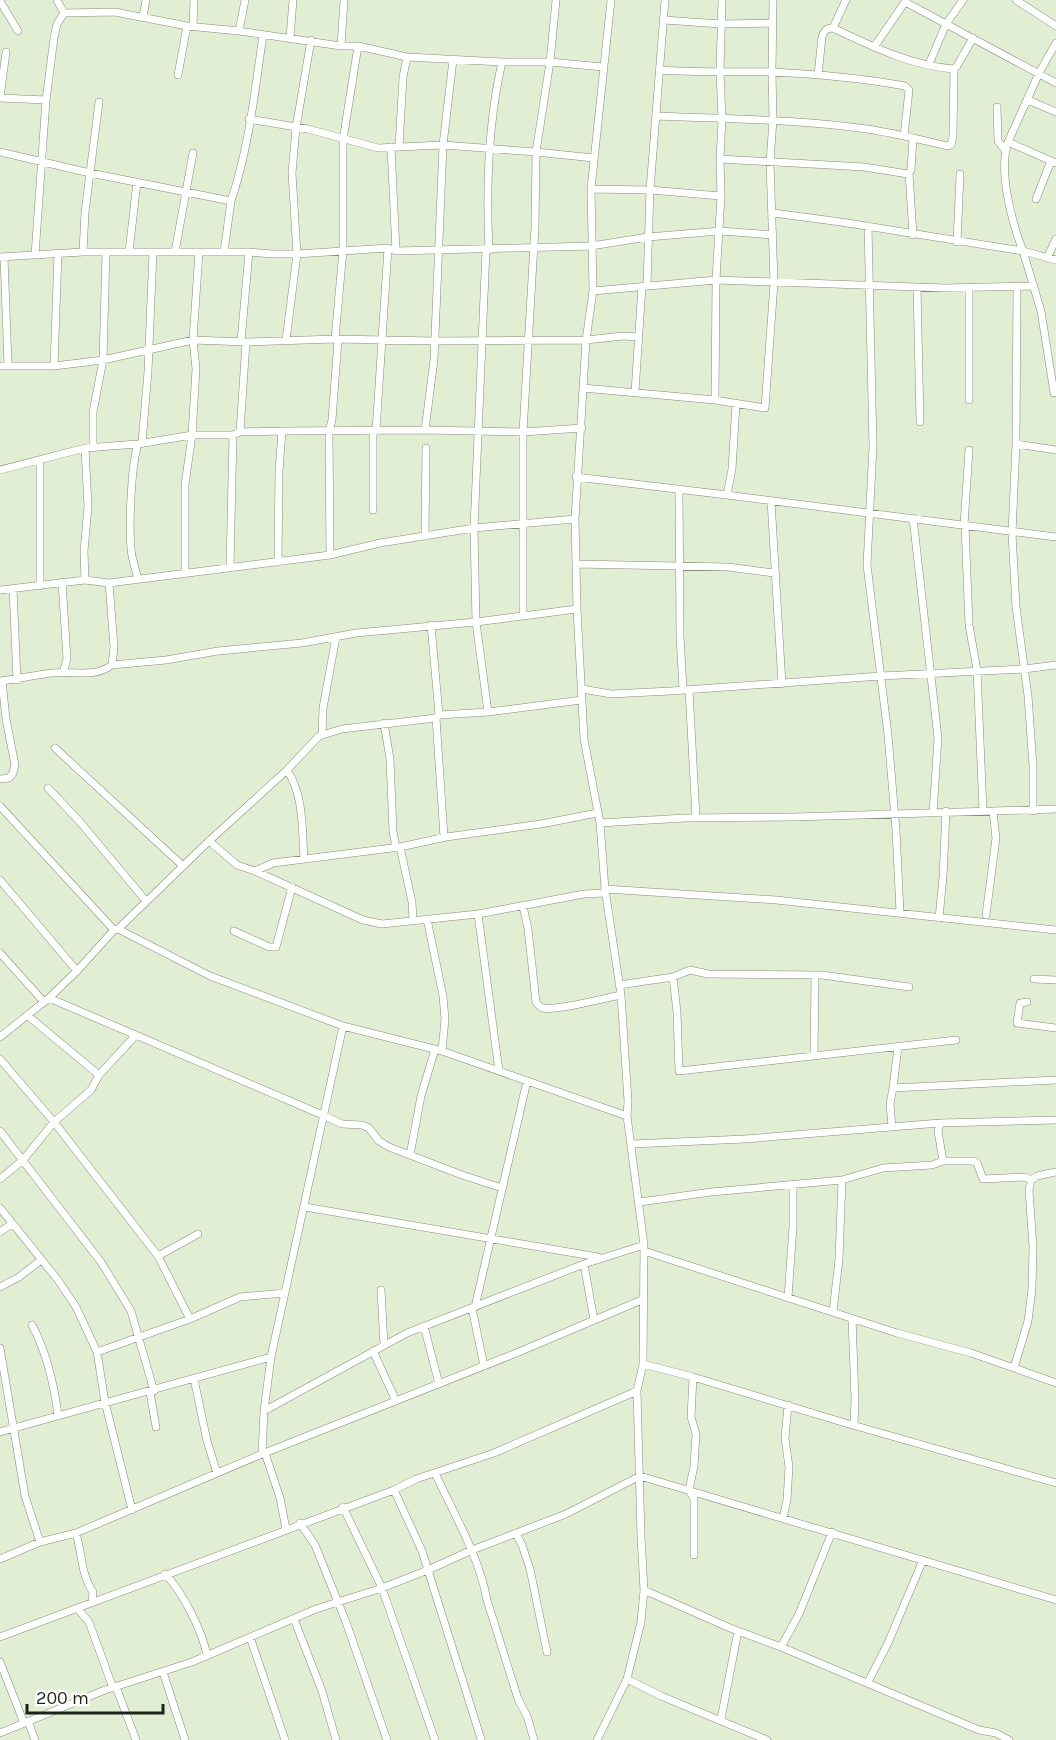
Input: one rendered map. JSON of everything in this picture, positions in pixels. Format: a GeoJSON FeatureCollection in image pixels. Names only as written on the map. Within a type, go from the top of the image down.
{"type":"FeatureCollection","features":[{"type":"Feature","properties":{"kind":"street"},"geometry":{"type":"LineString","coordinates":[[57,0],[64,13]]}},
{"type":"Feature","properties":{"kind":"street"},"geometry":{"type":"LineString","coordinates":[[143,17],[146,0]]}},
{"type":"Feature","properties":{"kind":"street"},"geometry":{"type":"LineString","coordinates":[[178,75],[194,0]]}},
{"type":"Feature","properties":{"kind":"street"},"geometry":{"type":"LineString","coordinates":[[239,31],[245,0]]}},
{"type":"Feature","properties":{"kind":"street"},"geometry":{"type":"LineString","coordinates":[[290,38],[293,0]]}},
{"type":"Feature","properties":{"kind":"street"},"geometry":{"type":"LineString","coordinates":[[341,46],[344,0]]}},
{"type":"Feature","properties":{"kind":"street"},"geometry":{"type":"LineString","coordinates":[[523,616],[522,432],[533,249],[536,152],[550,62],[556,0]]}},
{"type":"Feature","properties":{"kind":"street"},"geometry":{"type":"LineString","coordinates":[[597,1740],[627,1679],[641,1622],[644,1590],[640,1536],[637,1391],[644,1364],[644,1248],[640,1202],[627,1116],[621,995],[605,891],[600,823],[586,753],[577,609],[575,519],[586,340],[592,291],[591,189],[611,0]]}},
{"type":"Feature","properties":{"kind":"street"},"geometry":{"type":"LineString","coordinates":[[635,392],[665,0]]}},
{"type":"Feature","properties":{"kind":"street"},"geometry":{"type":"LineString","coordinates":[[715,400],[716,280],[721,196],[722,0]]}},
{"type":"Feature","properties":{"kind":"street"},"geometry":{"type":"LineString","coordinates":[[583,388],[715,400],[765,408],[774,282],[770,162],[773,120],[773,0]]}},
{"type":"Feature","properties":{"kind":"street"},"geometry":{"type":"LineString","coordinates":[[833,28],[846,0]]}},
{"type":"Feature","properties":{"kind":"street"},"geometry":{"type":"LineString","coordinates":[[929,64],[946,24],[963,0]]}},
{"type":"Feature","properties":{"kind":"street"},"geometry":{"type":"LineString","coordinates":[[1016,0],[1056,26]]}},
{"type":"Feature","properties":{"kind":"street"},"geometry":{"type":"LineString","coordinates":[[0,1],[18,31]]}},
{"type":"Feature","properties":{"kind":"street"},"geometry":{"type":"LineString","coordinates":[[874,47],[905,1],[1056,83]]}},
{"type":"Feature","properties":{"kind":"street"},"geometry":{"type":"LineString","coordinates":[[64,13],[109,12],[190,26],[310,40],[341,46],[358,46],[407,57],[550,62],[603,68]]}},
{"type":"Feature","properties":{"kind":"street"},"geometry":{"type":"LineString","coordinates":[[35,255],[46,100],[54,38],[57,24],[64,13]]}},
{"type":"Feature","properties":{"kind":"street"},"geometry":{"type":"LineString","coordinates":[[664,20],[722,24],[773,23]]}},
{"type":"Feature","properties":{"kind":"street"},"geometry":{"type":"LineString","coordinates":[[818,75],[824,31],[833,28],[893,56],[954,69]]}},
{"type":"Feature","properties":{"kind":"street"},"geometry":{"type":"LineString","coordinates":[[224,252],[231,201],[241,173],[262,35]]}},
{"type":"Feature","properties":{"kind":"street"},"geometry":{"type":"LineString","coordinates":[[656,116],[773,120],[868,129],[948,146],[951,145],[954,69],[973,38]]}},
{"type":"Feature","properties":{"kind":"street"},"geometry":{"type":"LineString","coordinates":[[286,340],[297,254],[292,173],[296,128],[310,40]]}},
{"type":"Feature","properties":{"kind":"street"},"geometry":{"type":"LineString","coordinates":[[1053,393],[1046,338],[1034,286],[1015,231],[1004,164],[1006,146],[1039,73],[1056,43]]}},
{"type":"Feature","properties":{"kind":"street"},"geometry":{"type":"LineString","coordinates":[[330,555],[329,431],[332,420],[343,250],[343,140],[358,46]]}},
{"type":"Feature","properties":{"kind":"street"},"geometry":{"type":"LineString","coordinates":[[6,52],[0,98],[46,100]]}},
{"type":"Feature","properties":{"kind":"street"},"geometry":{"type":"LineString","coordinates":[[396,251],[395,147],[407,57]]}},
{"type":"Feature","properties":{"kind":"street"},"geometry":{"type":"LineString","coordinates":[[425,430],[434,360],[443,145],[453,60]]}},
{"type":"Feature","properties":{"kind":"street"},"geometry":{"type":"LineString","coordinates":[[488,712],[476,622],[474,528],[487,250],[486,194],[494,96],[502,62]]}},
{"type":"Feature","properties":{"kind":"street"},"geometry":{"type":"LineString","coordinates":[[660,70],[699,74],[720,71],[818,75],[900,86],[909,90],[904,136]]}},
{"type":"Feature","properties":{"kind":"street"},"geometry":{"type":"LineString","coordinates":[[1028,100],[1056,112]]}},
{"type":"Feature","properties":{"kind":"street"},"geometry":{"type":"LineString","coordinates":[[83,252],[85,212],[99,102]]}},
{"type":"Feature","properties":{"kind":"street"},"geometry":{"type":"LineString","coordinates":[[997,107],[998,141],[1006,146],[1053,162],[1036,199]]}},
{"type":"Feature","properties":{"kind":"street"},"geometry":{"type":"LineString","coordinates":[[249,119],[308,129],[378,148],[443,145],[594,158]]}},
{"type":"Feature","properties":{"kind":"street"},"geometry":{"type":"LineString","coordinates":[[913,138],[909,173],[913,235]]}},
{"type":"Feature","properties":{"kind":"street"},"geometry":{"type":"LineString","coordinates":[[0,152],[90,173],[231,201]]}},
{"type":"Feature","properties":{"kind":"street"},"geometry":{"type":"LineString","coordinates":[[175,252],[194,153]]}},
{"type":"Feature","properties":{"kind":"street"},"geometry":{"type":"LineString","coordinates":[[720,159],[864,167],[909,173]]}},
{"type":"Feature","properties":{"kind":"street"},"geometry":{"type":"LineString","coordinates":[[957,242],[960,174]]}},
{"type":"Feature","properties":{"kind":"street"},"geometry":{"type":"LineString","coordinates":[[129,252],[137,182]]}},
{"type":"Feature","properties":{"kind":"street"},"geometry":{"type":"LineString","coordinates":[[591,189],[650,190],[721,196]]}},
{"type":"Feature","properties":{"kind":"street"},"geometry":{"type":"LineString","coordinates":[[772,213],[1023,251],[1056,260]]}},
{"type":"Feature","properties":{"kind":"street"},"geometry":{"type":"LineString","coordinates":[[868,226],[873,446],[867,565],[881,676],[894,814],[900,912]]}},
{"type":"Feature","properties":{"kind":"street"},"geometry":{"type":"LineString","coordinates":[[639,337],[623,336],[586,340],[337,339],[244,342],[193,340],[103,360],[54,366],[4,365],[7,281],[2,257],[83,252],[297,254],[388,248],[396,251],[533,249],[591,246],[648,237],[720,231],[773,235]]}},
{"type":"Feature","properties":{"kind":"street"},"geometry":{"type":"LineString","coordinates":[[1047,258],[1056,239]]}},
{"type":"Feature","properties":{"kind":"street"},"geometry":{"type":"LineString","coordinates":[[373,510],[375,431],[388,248]]}},
{"type":"Feature","properties":{"kind":"street"},"geometry":{"type":"LineString","coordinates":[[138,579],[132,555],[131,526],[134,458],[140,444],[153,252]]}},
{"type":"Feature","properties":{"kind":"street"},"geometry":{"type":"LineString","coordinates":[[186,573],[185,485],[192,435],[196,369],[193,340],[199,252]]}},
{"type":"Feature","properties":{"kind":"street"},"geometry":{"type":"LineString","coordinates":[[230,568],[249,252]]}},
{"type":"Feature","properties":{"kind":"street"},"geometry":{"type":"LineString","coordinates":[[85,580],[84,551],[88,507],[89,448],[103,360],[106,253]]}},
{"type":"Feature","properties":{"kind":"street"},"geometry":{"type":"LineString","coordinates":[[54,366],[58,254]]}},
{"type":"Feature","properties":{"kind":"street"},"geometry":{"type":"LineString","coordinates":[[592,291],[716,280],[969,288],[1034,286]]}},
{"type":"Feature","properties":{"kind":"street"},"geometry":{"type":"LineString","coordinates":[[1017,286],[1016,444],[1012,533],[1016,607],[1033,766],[1033,811]]}},
{"type":"Feature","properties":{"kind":"street"},"geometry":{"type":"LineString","coordinates":[[916,287],[920,422]]}},
{"type":"Feature","properties":{"kind":"street"},"geometry":{"type":"LineString","coordinates":[[969,288],[969,400]]}},
{"type":"Feature","properties":{"kind":"street"},"geometry":{"type":"LineString","coordinates":[[727,495],[732,469],[736,404]]}},
{"type":"Feature","properties":{"kind":"street"},"geometry":{"type":"LineString","coordinates":[[0,470],[49,456],[89,448],[140,444],[192,435],[282,430],[522,432],[582,428]]}},
{"type":"Feature","properties":{"kind":"street"},"geometry":{"type":"LineString","coordinates":[[278,562],[282,430]]}},
{"type":"Feature","properties":{"kind":"street"},"geometry":{"type":"LineString","coordinates":[[1016,444],[1056,450]]}},
{"type":"Feature","properties":{"kind":"street"},"geometry":{"type":"LineString","coordinates":[[425,536],[426,448]]}},
{"type":"Feature","properties":{"kind":"street"},"geometry":{"type":"LineString","coordinates":[[969,450],[965,525],[969,625],[977,670],[983,811]]}},
{"type":"Feature","properties":{"kind":"street"},"geometry":{"type":"LineString","coordinates":[[40,460],[40,586]]}},
{"type":"Feature","properties":{"kind":"street"},"geometry":{"type":"LineString","coordinates":[[576,477],[1056,537]]}},
{"type":"Feature","properties":{"kind":"street"},"geometry":{"type":"LineString","coordinates":[[679,489],[679,565],[696,818]]}},
{"type":"Feature","properties":{"kind":"street"},"geometry":{"type":"LineString","coordinates":[[771,501],[782,684]]}},
{"type":"Feature","properties":{"kind":"street"},"geometry":{"type":"LineString","coordinates":[[913,518],[938,738],[933,813]]}},
{"type":"Feature","properties":{"kind":"street"},"geometry":{"type":"LineString","coordinates":[[0,590],[85,580],[109,583],[330,555],[380,543],[474,528],[575,519]]}},
{"type":"Feature","properties":{"kind":"street"},"geometry":{"type":"LineString","coordinates":[[576,564],[728,567],[774,573]]}},
{"type":"Feature","properties":{"kind":"street"},"geometry":{"type":"LineString","coordinates":[[62,582],[67,659],[63,673]]}},
{"type":"Feature","properties":{"kind":"street"},"geometry":{"type":"LineString","coordinates":[[109,583],[114,647],[112,665]]}},
{"type":"Feature","properties":{"kind":"street"},"geometry":{"type":"LineString","coordinates":[[13,589],[17,680]]}},
{"type":"Feature","properties":{"kind":"street"},"geometry":{"type":"LineString","coordinates":[[0,779],[9,778],[15,765],[1,681],[53,672],[86,675],[102,672],[112,665],[577,609]]}},
{"type":"Feature","properties":{"kind":"street"},"geometry":{"type":"LineString","coordinates":[[431,626],[444,837]]}},
{"type":"Feature","properties":{"kind":"street"},"geometry":{"type":"LineString","coordinates":[[322,735],[323,708],[336,637]]}},
{"type":"Feature","properties":{"kind":"street"},"geometry":{"type":"LineString","coordinates":[[582,689],[611,694],[977,670],[1024,669],[1056,665]]}},
{"type":"Feature","properties":{"kind":"street"},"geometry":{"type":"LineString","coordinates":[[0,1037],[47,1000],[116,930],[319,736],[342,729],[384,723],[582,700]]}},
{"type":"Feature","properties":{"kind":"street"},"geometry":{"type":"LineString","coordinates":[[384,723],[390,759],[393,831],[412,902],[413,920]]}},
{"type":"Feature","properties":{"kind":"street"},"geometry":{"type":"LineString","coordinates":[[55,748],[183,866]]}},
{"type":"Feature","properties":{"kind":"street"},"geometry":{"type":"LineString","coordinates":[[286,770],[294,780],[297,791],[304,859]]}},
{"type":"Feature","properties":{"kind":"street"},"geometry":{"type":"LineString","coordinates":[[48,788],[146,901]]}},
{"type":"Feature","properties":{"kind":"street"},"geometry":{"type":"LineString","coordinates":[[0,806],[116,930],[210,976],[343,1026],[439,1050],[627,1116]]}},
{"type":"Feature","properties":{"kind":"street"},"geometry":{"type":"LineString","coordinates":[[600,823],[696,818],[1056,809]]}},
{"type":"Feature","properties":{"kind":"street"},"geometry":{"type":"LineString","coordinates":[[986,915],[996,838],[993,811]]}},
{"type":"Feature","properties":{"kind":"street"},"geometry":{"type":"LineString","coordinates":[[939,918],[945,812]]}},
{"type":"Feature","properties":{"kind":"street"},"geometry":{"type":"LineString","coordinates":[[255,871],[273,863],[398,848],[444,837],[541,824],[597,813]]}},
{"type":"Feature","properties":{"kind":"street"},"geometry":{"type":"LineString","coordinates":[[209,841],[237,865],[374,924],[478,914],[605,891],[776,900],[1056,930]]}},
{"type":"Feature","properties":{"kind":"street"},"geometry":{"type":"LineString","coordinates":[[0,880],[77,971]]}},
{"type":"Feature","properties":{"kind":"street"},"geometry":{"type":"LineString","coordinates":[[234,931],[270,947],[276,947],[292,887]]}},
{"type":"Feature","properties":{"kind":"street"},"geometry":{"type":"LineString","coordinates":[[523,906],[528,929],[536,1002],[539,1006],[555,1007],[621,995]]}},
{"type":"Feature","properties":{"kind":"street"},"geometry":{"type":"LineString","coordinates":[[478,914],[499,1071]]}},
{"type":"Feature","properties":{"kind":"street"},"geometry":{"type":"LineString","coordinates":[[410,1155],[422,1096],[439,1050],[445,1019],[443,996],[427,919]]}},
{"type":"Feature","properties":{"kind":"street"},"geometry":{"type":"LineString","coordinates":[[0,953],[47,1000],[136,1035],[342,1124],[362,1125],[369,1128],[379,1141],[410,1155],[502,1188]]}},
{"type":"Feature","properties":{"kind":"street"},"geometry":{"type":"LineString","coordinates":[[619,985],[673,977],[690,970],[708,974],[815,976],[909,987]]}},
{"type":"Feature","properties":{"kind":"street"},"geometry":{"type":"LineString","coordinates":[[814,1056],[815,976]]}},
{"type":"Feature","properties":{"kind":"street"},"geometry":{"type":"LineString","coordinates":[[673,977],[679,1071],[956,1040]]}},
{"type":"Feature","properties":{"kind":"street"},"geometry":{"type":"LineString","coordinates":[[1034,979],[1056,980]]}},
{"type":"Feature","properties":{"kind":"street"},"geometry":{"type":"LineString","coordinates":[[1027,1002],[1020,1004],[1017,1023],[1056,1028]]}},
{"type":"Feature","properties":{"kind":"street"},"geometry":{"type":"LineString","coordinates":[[27,1015],[99,1075]]}},
{"type":"Feature","properties":{"kind":"street"},"geometry":{"type":"LineString","coordinates":[[0,1024],[8,1031]]}},
{"type":"Feature","properties":{"kind":"street"},"geometry":{"type":"LineString","coordinates":[[286,1528],[280,1498],[263,1454],[264,1411],[271,1357],[343,1026]]}},
{"type":"Feature","properties":{"kind":"street"},"geometry":{"type":"LineString","coordinates":[[0,1179],[23,1160],[54,1122],[91,1090],[99,1075],[136,1035]]}},
{"type":"Feature","properties":{"kind":"street"},"geometry":{"type":"LineString","coordinates":[[892,1127],[890,1104],[898,1047]]}},
{"type":"Feature","properties":{"kind":"street"},"geometry":{"type":"LineString","coordinates":[[0,1059],[54,1122],[158,1256],[190,1319]]}},
{"type":"Feature","properties":{"kind":"street"},"geometry":{"type":"LineString","coordinates":[[893,1088],[1056,1080]]}},
{"type":"Feature","properties":{"kind":"street"},"geometry":{"type":"LineString","coordinates":[[484,1366],[474,1308],[527,1082]]}},
{"type":"Feature","properties":{"kind":"street"},"geometry":{"type":"LineString","coordinates":[[632,1144],[745,1139],[940,1123],[1056,1120]]}},
{"type":"Feature","properties":{"kind":"street"},"geometry":{"type":"LineString","coordinates":[[940,1123],[938,1131],[943,1161]]}},
{"type":"Feature","properties":{"kind":"street"},"geometry":{"type":"LineString","coordinates":[[0,1131],[101,1262],[131,1311],[140,1338],[152,1391],[156,1427]]}},
{"type":"Feature","properties":{"kind":"street"},"geometry":{"type":"LineString","coordinates":[[640,1202],[711,1192],[842,1180],[873,1170],[907,1165],[932,1165],[943,1161],[973,1161],[977,1163],[983,1179],[1025,1177],[1031,1180]]}},
{"type":"Feature","properties":{"kind":"street"},"geometry":{"type":"LineString","coordinates":[[1014,1368],[1028,1321],[1032,1288],[1033,1247],[1029,1190],[1031,1180],[1037,1176],[1056,1172]]}},
{"type":"Feature","properties":{"kind":"street"},"geometry":{"type":"LineString","coordinates":[[833,1312],[842,1180]]}},
{"type":"Feature","properties":{"kind":"street"},"geometry":{"type":"LineString","coordinates":[[788,1298],[793,1226],[793,1185]]}},
{"type":"Feature","properties":{"kind":"street"},"geometry":{"type":"LineString","coordinates":[[305,1207],[601,1258]]}},
{"type":"Feature","properties":{"kind":"street"},"geometry":{"type":"LineString","coordinates":[[0,1208],[81,1315],[97,1352],[105,1402],[132,1510]]}},
{"type":"Feature","properties":{"kind":"street"},"geometry":{"type":"LineString","coordinates":[[0,1232],[12,1224]]}},
{"type":"Feature","properties":{"kind":"street"},"geometry":{"type":"LineString","coordinates":[[158,1256],[198,1234]]}},
{"type":"Feature","properties":{"kind":"street"},"geometry":{"type":"LineString","coordinates":[[264,1411],[384,1345],[424,1326],[584,1264],[644,1248],[788,1298],[897,1333],[972,1353],[1056,1383]]}},
{"type":"Feature","properties":{"kind":"street"},"geometry":{"type":"LineString","coordinates":[[0,1287],[19,1277],[41,1260]]}},
{"type":"Feature","properties":{"kind":"street"},"geometry":{"type":"LineString","coordinates":[[584,1264],[594,1320]]}},
{"type":"Feature","properties":{"kind":"street"},"geometry":{"type":"LineString","coordinates":[[381,1290],[384,1345]]}},
{"type":"Feature","properties":{"kind":"street"},"geometry":{"type":"LineString","coordinates":[[97,1352],[190,1319],[240,1297],[285,1293]]}},
{"type":"Feature","properties":{"kind":"street"},"geometry":{"type":"LineString","coordinates":[[0,1559],[40,1542],[76,1533],[263,1454],[644,1299]]}},
{"type":"Feature","properties":{"kind":"street"},"geometry":{"type":"LineString","coordinates":[[852,1318],[854,1425]]}},
{"type":"Feature","properties":{"kind":"street"},"geometry":{"type":"LineString","coordinates":[[32,1325],[50,1371],[58,1415]]}},
{"type":"Feature","properties":{"kind":"street"},"geometry":{"type":"LineString","coordinates":[[424,1326],[439,1384]]}},
{"type":"Feature","properties":{"kind":"street"},"geometry":{"type":"LineString","coordinates":[[0,1348],[3,1382],[15,1427],[25,1496],[40,1542]]}},
{"type":"Feature","properties":{"kind":"street"},"geometry":{"type":"LineString","coordinates":[[373,1351],[396,1401]]}},
{"type":"Feature","properties":{"kind":"street"},"geometry":{"type":"LineString","coordinates":[[0,1432],[271,1357]]}},
{"type":"Feature","properties":{"kind":"street"},"geometry":{"type":"LineString","coordinates":[[644,1364],[1056,1483]]}},
{"type":"Feature","properties":{"kind":"street"},"geometry":{"type":"LineString","coordinates":[[693,1377],[691,1417],[696,1434],[694,1466],[689,1490],[694,1499],[694,1555]]}},
{"type":"Feature","properties":{"kind":"street"},"geometry":{"type":"LineString","coordinates":[[194,1379],[207,1441],[217,1473]]}},
{"type":"Feature","properties":{"kind":"street"},"geometry":{"type":"LineString","coordinates":[[0,1637],[286,1528],[494,1453],[637,1391]]}},
{"type":"Feature","properties":{"kind":"street"},"geometry":{"type":"LineString","coordinates":[[783,1518],[787,1500],[789,1467],[785,1438],[788,1405]]}},
{"type":"Feature","properties":{"kind":"street"},"geometry":{"type":"LineString","coordinates":[[435,1473],[472,1551],[518,1699],[527,1716],[534,1740]]}},
{"type":"Feature","properties":{"kind":"street"},"geometry":{"type":"LineString","coordinates":[[0,1733],[115,1687],[207,1656],[316,1609],[338,1604],[428,1570],[566,1514],[640,1476],[1056,1600]]}},
{"type":"Feature","properties":{"kind":"street"},"geometry":{"type":"LineString","coordinates":[[394,1490],[422,1551],[481,1740]]}},
{"type":"Feature","properties":{"kind":"street"},"geometry":{"type":"LineString","coordinates":[[343,1507],[382,1588],[435,1740]]}},
{"type":"Feature","properties":{"kind":"street"},"geometry":{"type":"LineString","coordinates":[[300,1523],[315,1545],[387,1740]]}},
{"type":"Feature","properties":{"kind":"street"},"geometry":{"type":"LineString","coordinates":[[781,1647],[799,1614],[832,1532]]}},
{"type":"Feature","properties":{"kind":"street"},"geometry":{"type":"LineString","coordinates":[[76,1533],[85,1579],[93,1592],[92,1602]]}},
{"type":"Feature","properties":{"kind":"street"},"geometry":{"type":"LineString","coordinates":[[516,1534],[530,1569],[547,1652]]}},
{"type":"Feature","properties":{"kind":"street"},"geometry":{"type":"LineString","coordinates":[[868,1682],[902,1612],[923,1560]]}},
{"type":"Feature","properties":{"kind":"street"},"geometry":{"type":"LineString","coordinates":[[165,1574],[173,1582],[186,1604],[206,1648],[207,1656]]}},
{"type":"Feature","properties":{"kind":"street"},"geometry":{"type":"LineString","coordinates":[[644,1590],[738,1631],[868,1682],[979,1730],[996,1733],[1009,1740]]}},
{"type":"Feature","properties":{"kind":"street"},"geometry":{"type":"LineString","coordinates":[[77,1608],[89,1622],[136,1740]]}},
{"type":"Feature","properties":{"kind":"street"},"geometry":{"type":"LineString","coordinates":[[294,1619],[322,1691],[336,1740]]}},
{"type":"Feature","properties":{"kind":"street"},"geometry":{"type":"LineString","coordinates":[[721,1719],[738,1631]]}},
{"type":"Feature","properties":{"kind":"street"},"geometry":{"type":"LineString","coordinates":[[250,1637],[285,1740]]}},
{"type":"Feature","properties":{"kind":"street"},"geometry":{"type":"LineString","coordinates":[[0,1662],[35,1740]]}},
{"type":"Feature","properties":{"kind":"street"},"geometry":{"type":"LineString","coordinates":[[163,1672],[178,1712],[185,1740]]}},
{"type":"Feature","properties":{"kind":"street"},"geometry":{"type":"LineString","coordinates":[[627,1679],[767,1740]]}}]}
